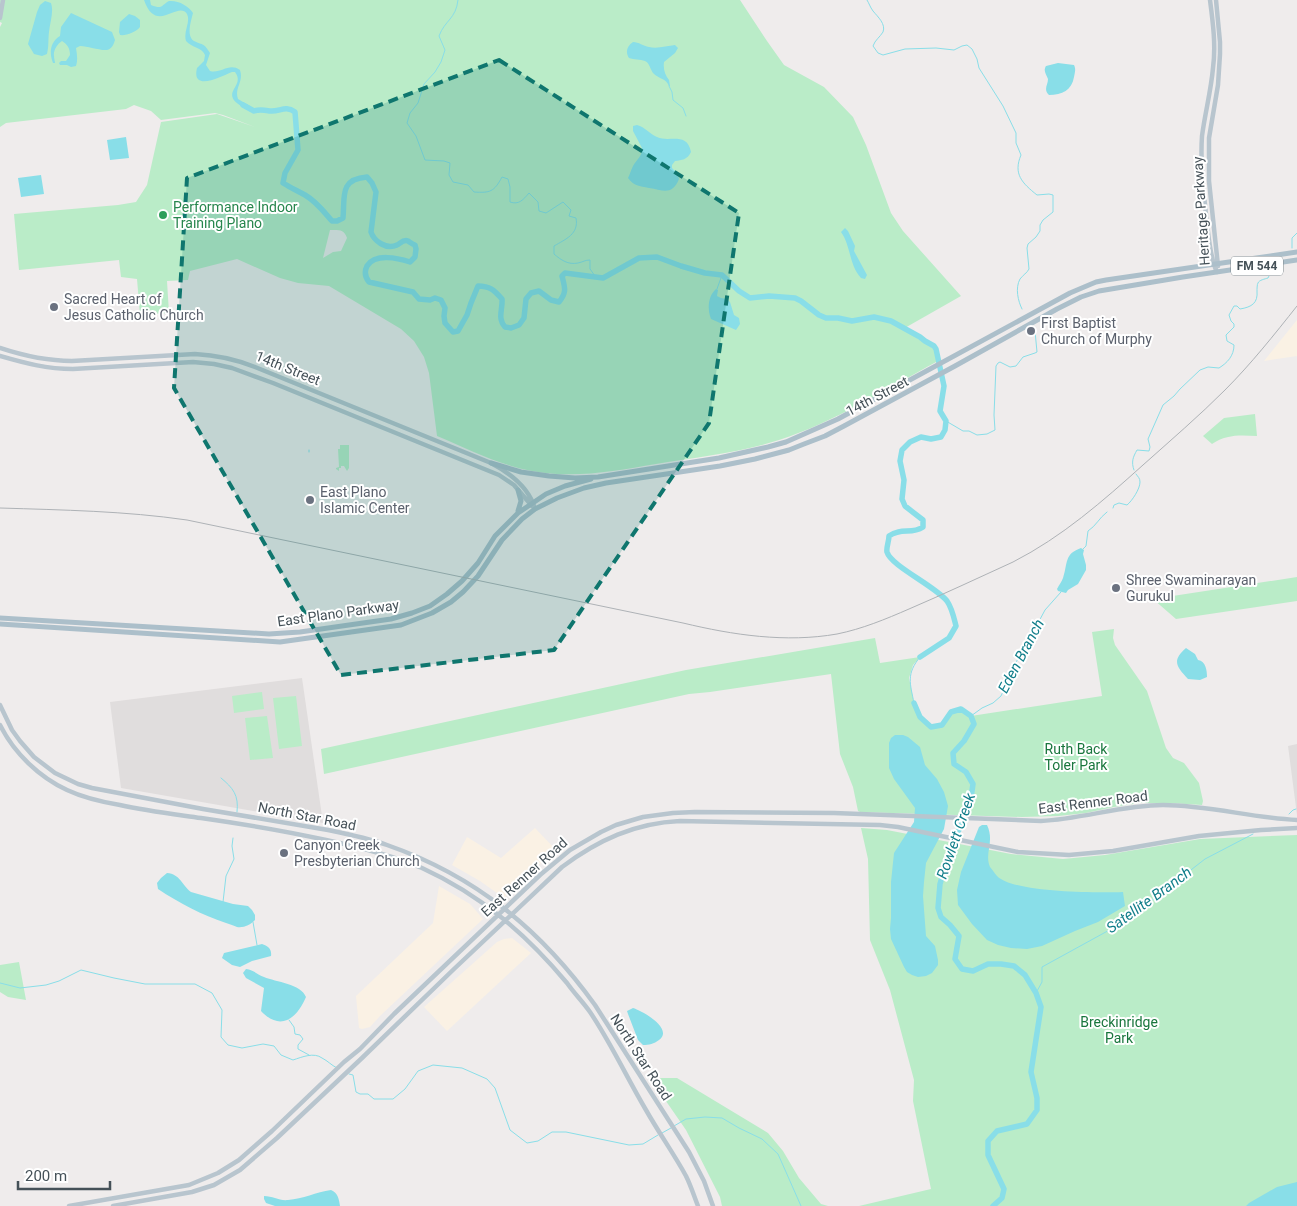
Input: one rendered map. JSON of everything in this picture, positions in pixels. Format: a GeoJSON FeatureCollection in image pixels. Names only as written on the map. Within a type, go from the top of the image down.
{"type":"FeatureCollection","features":[{"type":"Feature","properties":{"kind":"main road"},"geometry":{"type":"LineString","coordinates":[[0,18],[3,0]]}},
{"type":"Feature","properties":{"kind":"main road","name":"Heritage Parkway"},"geometry":{"type":"LineString","coordinates":[[1210,0],[1214,66],[1202,137],[1202,164],[1217,272]]}},
{"type":"Feature","properties":{"kind":"main road","name":"Heritage Parkway"},"geometry":{"type":"LineString","coordinates":[[1207,202],[1208,150],[1220,67],[1216,0]]}},
{"type":"Feature","properties":{"kind":"main road","name":"FM 544"},"geometry":{"type":"LineString","coordinates":[[1216,264],[1297,252]]}},
{"type":"Feature","properties":{"kind":"main road","name":"FM 544"},"geometry":{"type":"LineString","coordinates":[[1217,272],[1297,260]]}},
{"type":"Feature","properties":{"kind":"main road","name":"14th Street"},"geometry":{"type":"LineString","coordinates":[[598,477],[718,458],[786,442],[818,429],[857,409],[1070,293],[1096,282],[1216,264]]}},
{"type":"Feature","properties":{"kind":"main road","name":"14th Street"},"geometry":{"type":"LineString","coordinates":[[0,356],[49,368],[73,369],[193,362],[232,368],[499,475],[510,481],[535,508],[584,488],[720,466],[789,450],[825,436],[1081,297],[1099,290],[1217,272]]}},
{"type":"Feature","properties":{"kind":"main road","name":"14th Street"},"geometry":{"type":"LineString","coordinates":[[0,348],[46,360],[72,361],[190,354],[228,358],[250,365],[491,463],[515,478],[522,485],[531,503]]}},
{"type":"Feature","properties":{"kind":"main road"},"geometry":{"type":"LineString","coordinates":[[17,361],[19,354]]}},
{"type":"Feature","properties":{"kind":"main road"},"geometry":{"type":"LineString","coordinates":[[111,359],[111,366]]}},
{"type":"Feature","properties":{"kind":"main road"},"geometry":{"type":"LineString","coordinates":[[72,361],[73,369]]}},
{"type":"Feature","properties":{"kind":"main road"},"geometry":{"type":"LineString","coordinates":[[443,452],[446,445]]}},
{"type":"Feature","properties":{"kind":"main road"},"geometry":{"type":"LineString","coordinates":[[718,458],[720,466]]}},
{"type":"Feature","properties":{"kind":"main road"},"geometry":{"type":"LineString","coordinates":[[491,463],[521,472],[549,476],[598,477]]}},
{"type":"Feature","properties":{"kind":"main road","name":"East Plano Parkway"},"geometry":{"type":"LineString","coordinates":[[0,618],[269,634],[300,632],[391,619],[430,606],[447,594],[478,563],[495,536],[531,503],[565,486],[598,477]]}},
{"type":"Feature","properties":{"kind":"main road"},"geometry":{"type":"LineString","coordinates":[[518,490],[521,503],[518,513]]}},
{"type":"Feature","properties":{"kind":"main road","name":"East Plano Parkway"},"geometry":{"type":"LineString","coordinates":[[0,624],[280,642],[401,625],[432,613],[463,592],[478,576],[502,540],[535,508]]}},
{"type":"Feature","properties":{"kind":"main road"},"geometry":{"type":"LineString","coordinates":[[495,536],[502,540]]}},
{"type":"Feature","properties":{"kind":"main road"},"geometry":{"type":"LineString","coordinates":[[34,626],[35,620]]}},
{"type":"Feature","properties":{"kind":"main road","name":"North Star Road"},"geometry":{"type":"LineString","coordinates":[[0,705],[7,721],[20,741],[34,756],[55,773],[85,786],[328,830],[386,844],[452,873],[505,908],[559,959],[595,1005],[680,1138],[704,1181],[713,1206]]}},
{"type":"Feature","properties":{"kind":"main road","name":"North Star Road"},"geometry":{"type":"LineString","coordinates":[[0,725],[17,751],[37,770],[50,780],[82,796],[101,802],[157,813],[204,818],[312,837],[366,849],[397,859],[448,880],[470,893],[505,920],[544,957],[589,1011],[648,1114],[687,1177],[698,1206]]}},
{"type":"Feature","properties":{"kind":"main road"},"geometry":{"type":"LineString","coordinates":[[128,807],[130,795]]}},
{"type":"Feature","properties":{"kind":"main road","name":"East Renner Road"},"geometry":{"type":"LineString","coordinates":[[69,1206],[188,1185],[218,1173],[239,1160],[360,1049],[498,914],[560,857],[601,832],[631,820],[654,815],[695,812],[901,815],[1053,820],[1120,809],[1161,805],[1202,808],[1297,820]]}},
{"type":"Feature","properties":{"kind":"main road"},"geometry":{"type":"LineString","coordinates":[[204,818],[205,809]]}},
{"type":"Feature","properties":{"kind":"main road","name":"East Renner Road"},"geometry":{"type":"LineString","coordinates":[[113,1206],[192,1192],[209,1187],[228,1178],[253,1160],[566,863],[598,843],[624,832],[646,825],[699,821],[880,825],[1018,852],[1082,855],[1199,836],[1297,828]]}},
{"type":"Feature","properties":{"kind":"main road"},"geometry":{"type":"LineString","coordinates":[[397,859],[400,850]]}},
{"type":"Feature","properties":{"kind":"main road"},"geometry":{"type":"LineString","coordinates":[[560,857],[566,863]]}},
{"type":"Feature","properties":{"kind":"main road"},"geometry":{"type":"LineString","coordinates":[[448,880],[452,873]]}},
{"type":"Feature","properties":{"kind":"main road"},"geometry":{"type":"LineString","coordinates":[[436,975],[441,981]]}},
{"type":"Feature","properties":{"kind":"main road"},"geometry":{"type":"LineString","coordinates":[[360,1049],[365,1055]]}},
{"type":"Feature","properties":{"kind":"highlighted area"},"geometry":{"type":"Polygon","coordinates":[[[499,60],[739,213],[709,423],[554,650],[341,675],[174,388],[187,178],[499,60]]]}},
{"type":"Feature","properties":{"kind":"shaded area"},"geometry":{"type":"Polygon","coordinates":[[[1297,320],[1297,356],[1264,361],[1297,320]]]}},
{"type":"Feature","properties":{"kind":"shaded area"},"geometry":{"type":"Polygon","coordinates":[[[302,678],[323,823],[121,788],[110,702],[302,678]]]}},
{"type":"Feature","properties":{"kind":"shaded area"},"geometry":{"type":"Polygon","coordinates":[[[1297,744],[1297,815],[1288,746],[1297,744]]]}},
{"type":"Feature","properties":{"kind":"shaded area"},"geometry":{"type":"Polygon","coordinates":[[[535,828],[556,850],[504,898],[452,865],[467,837],[501,858],[535,828]]]}},
{"type":"Feature","properties":{"kind":"shaded area"},"geometry":{"type":"Polygon","coordinates":[[[439,886],[470,904],[483,919],[370,1027],[359,1028],[356,996],[433,923],[439,886]]]}},
{"type":"Feature","properties":{"kind":"shaded area"},"geometry":{"type":"Polygon","coordinates":[[[512,938],[531,953],[447,1031],[424,1007],[497,942],[512,938]]]}},
{"type":"Feature","properties":{"kind":"green space"},"geometry":{"type":"Polygon","coordinates":[[[0,0],[740,0],[784,65],[824,87],[853,117],[866,145],[891,213],[903,231],[961,296],[903,329],[934,349],[938,361],[860,404],[800,433],[733,451],[610,471],[563,474],[532,471],[508,465],[437,436],[429,373],[424,357],[414,341],[401,329],[329,286],[298,283],[280,278],[237,259],[190,271],[188,280],[167,281],[169,313],[140,315],[137,279],[121,277],[119,260],[19,270],[14,214],[136,202],[147,185],[161,122],[217,114],[255,127],[215,113],[161,120],[151,111],[134,105],[126,109],[6,123],[0,127],[0,27],[2,23],[0,22],[0,0]],[[330,230],[323,258],[333,252],[341,251],[347,238],[339,230],[330,230]]]}},
{"type":"Feature","properties":{"kind":"green space"},"geometry":{"type":"Polygon","coordinates":[[[1255,414],[1257,436],[1239,435],[1223,438],[1212,444],[1203,436],[1224,418],[1255,414]]]}},
{"type":"Feature","properties":{"kind":"green space"},"geometry":{"type":"Polygon","coordinates":[[[340,445],[349,445],[349,468],[347,471],[344,466],[339,468],[339,471],[336,469],[339,467],[338,449],[340,449],[340,445]]]}},
{"type":"Feature","properties":{"kind":"green space"},"geometry":{"type":"Polygon","coordinates":[[[1297,577],[1297,601],[1176,619],[1153,599],[1297,577]]]}},
{"type":"Feature","properties":{"kind":"green space","name":"Ruth Back Toler Park"},"geometry":{"type":"Polygon","coordinates":[[[1114,629],[1113,638],[1115,645],[1147,691],[1166,748],[1173,758],[1184,763],[1199,783],[1203,801],[1202,805],[1140,803],[1086,813],[1022,817],[860,812],[858,811],[853,787],[840,754],[831,674],[689,694],[324,774],[321,749],[686,670],[875,638],[880,663],[920,657],[913,665],[909,678],[914,703],[920,717],[931,727],[942,725],[951,712],[961,709],[971,716],[1102,696],[1092,632],[1114,629]]]}},
{"type":"Feature","properties":{"kind":"green space"},"geometry":{"type":"Polygon","coordinates":[[[262,692],[264,709],[234,713],[232,696],[262,692]]]}},
{"type":"Feature","properties":{"kind":"green space"},"geometry":{"type":"Polygon","coordinates":[[[296,696],[302,746],[279,749],[273,698],[296,696]]]}},
{"type":"Feature","properties":{"kind":"green space"},"geometry":{"type":"Polygon","coordinates":[[[267,716],[273,758],[250,760],[245,718],[267,716]]]}},
{"type":"Feature","properties":{"kind":"green space","name":"Breckinridge Park"},"geometry":{"type":"Polygon","coordinates":[[[861,828],[887,830],[1011,854],[1063,859],[1105,855],[1200,839],[1297,835],[1297,1206],[859,1206],[931,1189],[913,1101],[914,1080],[890,990],[870,940],[868,859],[861,828]]]}},
{"type":"Feature","properties":{"kind":"green space"},"geometry":{"type":"Polygon","coordinates":[[[19,962],[26,1000],[8,997],[0,992],[0,965],[19,962]]]}},
{"type":"Feature","properties":{"kind":"green space"},"geometry":{"type":"Polygon","coordinates":[[[650,1078],[677,1078],[768,1133],[783,1151],[799,1178],[821,1204],[828,1206],[722,1206],[720,1197],[686,1130],[650,1078]]]}},
{"type":"Feature","properties":{"kind":"water"},"geometry":{"type":"Polygon","coordinates":[[[144,0],[150,0],[151,5],[158,7],[169,1],[176,1],[191,10],[193,13],[190,36],[210,53],[206,65],[210,71],[232,67],[240,70],[241,78],[237,95],[238,99],[250,106],[248,110],[233,99],[232,95],[238,78],[235,72],[208,81],[199,80],[196,76],[197,68],[204,61],[205,55],[202,50],[186,41],[187,14],[183,11],[178,11],[167,15],[155,15],[149,10],[144,0]]]}},
{"type":"Feature","properties":{"kind":"water"},"geometry":{"type":"Polygon","coordinates":[[[45,1],[51,3],[52,13],[47,54],[42,56],[34,54],[28,44],[37,12],[40,5],[45,1]]]}},
{"type":"Feature","properties":{"kind":"water"},"geometry":{"type":"Polygon","coordinates":[[[71,13],[112,32],[115,40],[111,47],[106,50],[82,46],[76,48],[77,64],[71,67],[60,65],[59,63],[66,61],[70,55],[69,48],[64,42],[60,42],[55,50],[55,63],[53,63],[51,52],[54,41],[60,36],[61,27],[71,13]]]}},
{"type":"Feature","properties":{"kind":"water"},"geometry":{"type":"Polygon","coordinates":[[[129,14],[140,20],[140,27],[131,33],[120,35],[120,22],[129,14]]]}},
{"type":"Feature","properties":{"kind":"water"},"geometry":{"type":"Polygon","coordinates":[[[633,42],[652,48],[675,45],[678,48],[664,62],[670,86],[654,74],[647,62],[629,58],[627,49],[633,42]]]}},
{"type":"Feature","properties":{"kind":"water"},"geometry":{"type":"Polygon","coordinates":[[[1058,63],[1074,65],[1073,82],[1066,91],[1049,95],[1046,91],[1048,79],[1045,68],[1046,66],[1058,63]]]}},
{"type":"Feature","properties":{"kind":"water"},"geometry":{"type":"Polygon","coordinates":[[[637,125],[657,137],[682,140],[689,146],[691,152],[688,157],[675,161],[672,165],[679,179],[670,190],[663,191],[640,186],[632,183],[628,178],[642,151],[633,131],[633,126],[637,125]]]}},
{"type":"Feature","properties":{"kind":"water"},"geometry":{"type":"Polygon","coordinates":[[[126,137],[129,158],[110,160],[107,140],[126,137]]]}},
{"type":"Feature","properties":{"kind":"water"},"geometry":{"type":"Polygon","coordinates":[[[41,175],[44,194],[21,197],[18,178],[41,175]]]}},
{"type":"Feature","properties":{"kind":"water"},"geometry":{"type":"Polygon","coordinates":[[[845,228],[855,246],[854,251],[867,275],[865,279],[861,278],[854,267],[847,243],[841,232],[845,228]]]}},
{"type":"Feature","properties":{"kind":"water"},"geometry":{"type":"Polygon","coordinates":[[[716,289],[718,290],[717,296],[730,302],[734,315],[739,318],[740,324],[736,330],[711,319],[709,303],[711,295],[716,289]]]}},
{"type":"Feature","properties":{"kind":"water"},"geometry":{"type":"Polygon","coordinates":[[[1081,548],[1084,550],[1086,570],[1078,584],[1066,593],[1058,591],[1057,589],[1063,578],[1069,556],[1081,548]]]}},
{"type":"Feature","properties":{"kind":"water"},"geometry":{"type":"Polygon","coordinates":[[[1186,648],[1204,664],[1207,677],[1200,680],[1188,679],[1181,671],[1177,660],[1186,648]]]}},
{"type":"Feature","properties":{"kind":"water"},"geometry":{"type":"Polygon","coordinates":[[[895,735],[908,737],[920,747],[925,765],[937,779],[944,792],[948,806],[944,829],[926,863],[923,896],[926,936],[935,946],[938,965],[932,973],[918,977],[907,972],[904,967],[891,939],[890,929],[894,853],[914,822],[915,808],[894,779],[889,768],[889,743],[895,735]]]}},
{"type":"Feature","properties":{"kind":"water"},"geometry":{"type":"Polygon","coordinates":[[[987,825],[989,831],[988,862],[990,867],[997,876],[1006,882],[1037,889],[1057,891],[1123,892],[1125,906],[1098,922],[1042,946],[1027,949],[1011,948],[987,940],[958,905],[957,890],[961,872],[979,827],[987,825]]]}},
{"type":"Feature","properties":{"kind":"water"},"geometry":{"type":"Polygon","coordinates":[[[167,873],[175,875],[191,892],[233,904],[248,906],[255,915],[255,920],[247,926],[237,927],[182,904],[158,889],[157,883],[167,873]]]}},
{"type":"Feature","properties":{"kind":"water"},"geometry":{"type":"Polygon","coordinates":[[[262,944],[269,948],[271,956],[252,961],[240,967],[232,965],[222,958],[224,953],[262,944]]]}},
{"type":"Feature","properties":{"kind":"water"},"geometry":{"type":"Polygon","coordinates":[[[246,969],[299,989],[306,997],[298,1011],[288,1020],[275,1021],[268,1017],[261,1011],[264,988],[246,978],[243,973],[246,969]]]}},
{"type":"Feature","properties":{"kind":"water"},"geometry":{"type":"Polygon","coordinates":[[[633,1008],[650,1017],[660,1026],[663,1036],[659,1040],[643,1045],[638,1040],[627,1011],[633,1008]]]}},
{"type":"Feature","properties":{"kind":"water"},"geometry":{"type":"Polygon","coordinates":[[[1297,1182],[1297,1206],[1246,1206],[1277,1187],[1297,1182]]]}},
{"type":"Feature","properties":{"kind":"water"},"geometry":{"type":"Polygon","coordinates":[[[331,1190],[337,1195],[340,1206],[275,1206],[266,1203],[264,1199],[264,1196],[288,1200],[331,1190]]]}},
{"type":"Feature","properties":{"kind":"waterway"},"geometry":{"type":"LineString","coordinates":[[458,0],[453,16],[444,26],[439,36],[445,50],[441,62],[424,84],[418,103],[410,113],[407,123],[416,136],[425,160],[450,163],[449,175],[453,182],[468,185],[474,192],[494,189],[502,177],[508,179],[510,202],[523,200],[529,193],[538,202],[539,211],[546,213],[563,202],[571,210],[569,216],[576,218],[576,228],[571,235],[554,246],[554,254],[568,263],[590,260],[590,269],[595,276]]}},
{"type":"Feature","properties":{"kind":"waterway"},"geometry":{"type":"LineString","coordinates":[[867,0],[884,29],[873,46],[878,53],[883,55],[905,49],[936,48],[954,50],[967,45],[972,49],[979,68],[1003,106],[1016,133],[1016,143],[1021,155],[1018,168],[1020,178],[1037,195],[1053,195],[1053,212],[1043,220],[1040,225],[1040,231],[1028,244],[1029,269],[1020,279],[1017,290],[1022,309]]}},
{"type":"Feature","properties":{"kind":"waterway"},"geometry":{"type":"LineString","coordinates":[[669,86],[673,100],[683,108],[686,116]]}},
{"type":"Feature","properties":{"kind":"waterway","name":"Rowlett Creek"},"geometry":{"type":"LineString","coordinates":[[243,105],[254,111],[285,109],[295,112],[298,150],[285,173],[283,183],[313,201],[332,221],[343,218],[344,196],[348,185],[358,178],[367,177],[376,192],[371,232],[373,235],[381,244],[393,246],[403,241],[408,241],[415,245],[416,249],[415,257],[410,262],[399,259],[375,259],[365,270],[369,282],[413,292],[419,299],[430,300],[435,298],[441,300],[445,308],[445,323],[453,332],[458,331],[467,315],[478,286],[492,289],[502,299],[501,320],[505,327],[511,328],[519,325],[524,318],[526,299],[531,293],[539,291],[551,300],[559,302],[562,299],[564,293],[562,276],[565,273],[603,278],[639,258],[657,257],[705,273],[722,275],[739,291],[750,298],[769,296],[795,298],[826,318],[852,321],[874,317],[891,321],[934,346],[944,386],[940,411],[946,421],[945,430],[941,437],[931,439],[921,437],[910,442],[902,450],[900,461],[904,480],[902,499],[905,506],[923,520],[923,527],[914,531],[894,533],[889,536],[887,550],[890,558],[941,595],[947,601],[953,613],[956,626],[949,638],[920,657]]}},
{"type":"Feature","properties":{"kind":"waterway","name":"Eden Branch"},"geometry":{"type":"LineString","coordinates":[[1292,248],[1292,238],[1297,233]]}},
{"type":"Feature","properties":{"kind":"waterway","name":"Eden Branch"},"geometry":{"type":"LineString","coordinates":[[1134,470],[1134,455],[1137,450],[1149,451],[1148,439],[1163,405],[1200,370],[1208,367],[1219,368],[1230,359],[1234,345],[1227,341],[1226,335],[1234,327],[1234,324],[1229,315],[1234,306],[1240,309],[1253,304],[1256,299],[1259,282],[1268,278],[1272,270]]}},
{"type":"Feature","properties":{"kind":"waterway"},"geometry":{"type":"LineString","coordinates":[[717,289],[722,275]]}},
{"type":"Feature","properties":{"kind":"waterway"},"geometry":{"type":"LineString","coordinates":[[946,421],[963,431],[969,431],[977,435],[987,434],[995,430],[996,366],[1000,362],[1010,367],[1016,366],[1023,357],[1037,352],[1035,331]]}},
{"type":"Feature","properties":{"kind":"waterway","name":"Eden Branch"},"geometry":{"type":"LineString","coordinates":[[1113,508],[1114,505],[1119,503],[1127,505],[1133,498],[1140,482],[1136,474]]}},
{"type":"Feature","properties":{"kind":"waterway","name":"Eden Branch"},"geometry":{"type":"LineString","coordinates":[[1083,549],[1086,546],[1088,531],[1107,512]]}},
{"type":"Feature","properties":{"kind":"waterway","name":"Eden Branch"},"geometry":{"type":"LineString","coordinates":[[971,716],[1001,696],[1024,645],[1030,638],[1045,610],[1061,592]]}},
{"type":"Feature","properties":{"kind":"waterway","name":"Rowlett Creek"},"geometry":{"type":"LineString","coordinates":[[914,703],[910,679],[920,657]]}},
{"type":"Feature","properties":{"kind":"waterway","name":"Rowlett Creek"},"geometry":{"type":"LineString","coordinates":[[914,703],[920,717],[931,727],[942,725],[951,712],[961,709],[971,716],[974,724],[964,741],[953,753],[954,764],[966,772],[973,784],[970,805],[950,850],[940,884],[938,908],[941,917],[959,936],[955,959],[962,969],[973,971],[988,964],[1014,966],[1025,975],[1036,993],[1041,1007],[1031,1072],[1037,1098],[1037,1110],[1027,1124],[997,1131],[988,1141],[988,1155],[1004,1189],[1002,1198],[993,1206]]}},
{"type":"Feature","properties":{"kind":"waterway"},"geometry":{"type":"LineString","coordinates":[[221,778],[229,785],[236,796],[237,812]]}},
{"type":"Feature","properties":{"kind":"waterway","name":"Satellite Branch"},"geometry":{"type":"LineString","coordinates":[[1289,814],[1296,809]]}},
{"type":"Feature","properties":{"kind":"waterway","name":"Satellite Branch"},"geometry":{"type":"LineString","coordinates":[[1036,993],[1042,982],[1042,967],[1124,922],[1205,859],[1253,834]]}},
{"type":"Feature","properties":{"kind":"waterway"},"geometry":{"type":"LineString","coordinates":[[223,902],[226,876],[234,859],[233,838]]}},
{"type":"Feature","properties":{"kind":"waterway"},"geometry":{"type":"LineString","coordinates":[[253,922],[257,945]]}},
{"type":"Feature","properties":{"kind":"waterway"},"geometry":{"type":"LineString","coordinates":[[0,983],[20,988],[46,985],[81,970],[145,984],[195,984],[212,993],[222,1010],[221,1037],[228,1045],[242,1048],[263,1044],[274,1046],[281,1055],[293,1060],[315,1055],[337,1068]]}},
{"type":"Feature","properties":{"kind":"waterway"},"geometry":{"type":"LineString","coordinates":[[289,1020],[294,1027],[295,1034],[300,1035],[303,1039],[298,1045],[298,1049],[309,1055]]}},
{"type":"Feature","properties":{"kind":"waterway"},"geometry":{"type":"LineString","coordinates":[[349,1074],[353,1075],[356,1092],[368,1094],[374,1099],[393,1099],[405,1089],[418,1071],[433,1065],[462,1068],[487,1079],[495,1088],[510,1130],[527,1143],[538,1141],[552,1132],[566,1132],[629,1145],[643,1144],[658,1135]]}},
{"type":"Feature","properties":{"kind":"waterway"},"geometry":{"type":"LineString","coordinates":[[674,1126],[686,1119],[722,1118],[762,1139],[778,1154],[801,1206]]}},
{"type":"Feature","properties":{"kind":"waterway"},"geometry":{"type":"LineString","coordinates":[[662,1133],[671,1128]]}},
{"type":"Feature","properties":{"kind":"railway"},"geometry":{"type":"LineString","coordinates":[[0,508],[71,510],[187,520],[721,631],[779,638],[818,637],[837,634],[883,620],[1013,562],[1065,530],[1113,492],[1215,400],[1253,360],[1297,306]]}},
{"type":"Feature","properties":{"kind":"place","name":"Performance Indoor Training Plano"},"geometry":{"type":"Point","coordinates":[163,215]}},
{"type":"Feature","properties":{"kind":"place","name":"Sacred Heart of Jesus Catholic Church"},"geometry":{"type":"Point","coordinates":[54,307]}},
{"type":"Feature","properties":{"kind":"place","name":"First Baptist Church of Murphy"},"geometry":{"type":"Point","coordinates":[1031,331]}},
{"type":"Feature","properties":{"kind":"place","name":"East Plano Islamic Center"},"geometry":{"type":"Point","coordinates":[310,500]}},
{"type":"Feature","properties":{"kind":"place","name":"Shree Swaminarayan Gurukul"},"geometry":{"type":"Point","coordinates":[1116,588]}},
{"type":"Feature","properties":{"kind":"place","name":"Canyon Creek Presbyterian Church"},"geometry":{"type":"Point","coordinates":[284,853]}}]}
